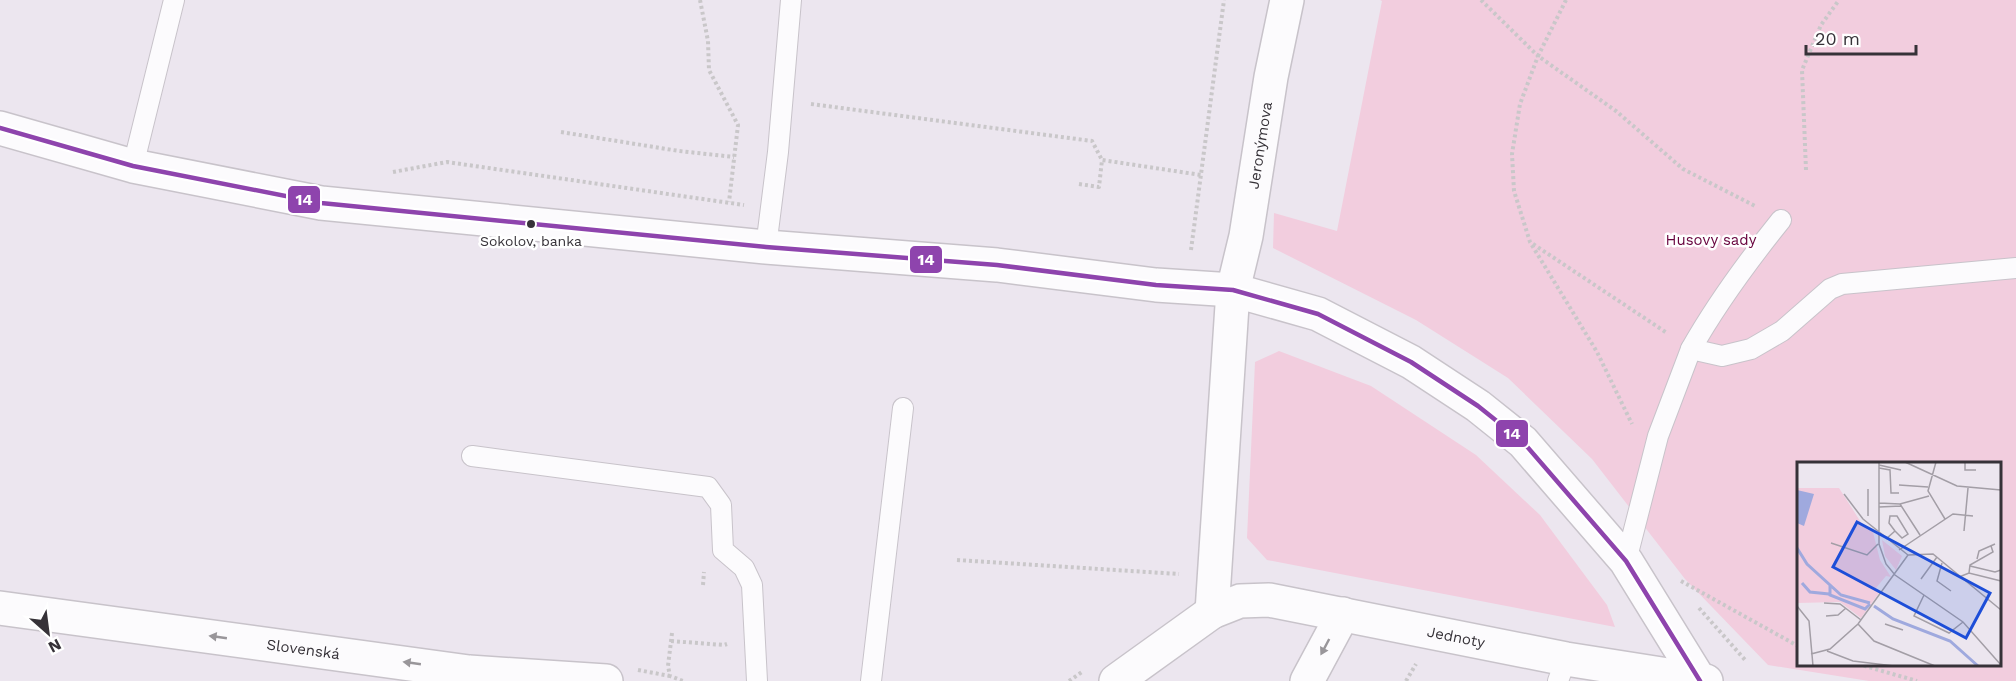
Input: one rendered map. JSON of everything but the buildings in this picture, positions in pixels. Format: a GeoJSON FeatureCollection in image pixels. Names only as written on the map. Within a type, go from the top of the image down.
{"type":"FeatureCollection","features":[{"type":"Feature","properties":{"kind":"street","name":"Jeronýmova"},"geometry":{"type":"LineString","coordinates":[[1212,612],[1233,290],[1246,236],[1271,77],[1287,0]]}},
{"type":"Feature","properties":{"kind":"street"},"geometry":{"type":"LineString","coordinates":[[0,128],[134,166],[321,203],[766,247],[997,265],[1156,285],[1233,290],[1318,315],[1411,362],[1478,406],[1523,442],[1626,561],[1702,681]]}},
{"type":"Feature","properties":{"kind":"street","name":"Jednoty"},"geometry":{"type":"LineString","coordinates":[[1212,612],[1240,601],[1269,600],[1342,614],[1562,670],[1702,681]]}},
{"type":"Feature","properties":{"kind":"street","name":"Slovenská"},"geometry":{"type":"LineString","coordinates":[[0,608],[466,676],[606,681]]}},
{"type":"Feature","properties":{"kind":"street"},"geometry":{"type":"LineString","coordinates":[[1101,675],[1212,612]]}},
{"type":"Feature","properties":{"kind":"street"},"geometry":{"type":"LineString","coordinates":[[1307,681],[1342,614]]}},
{"type":"Feature","properties":{"kind":"lane"},"geometry":{"type":"LineString","coordinates":[[134,166],[174,0]]}},
{"type":"Feature","properties":{"kind":"lane"},"geometry":{"type":"LineString","coordinates":[[766,247],[791,0]]}},
{"type":"Feature","properties":{"kind":"lane"},"geometry":{"type":"LineString","coordinates":[[1626,561],[1658,436],[1691,349],[1744,266],[1781,220]]}},
{"type":"Feature","properties":{"kind":"lane"},"geometry":{"type":"LineString","coordinates":[[1691,349],[1722,356],[1751,349],[1782,331],[1830,290],[1842,284],[2016,268]]}},
{"type":"Feature","properties":{"kind":"lane"},"geometry":{"type":"LineString","coordinates":[[871,681],[903,408]]}},
{"type":"Feature","properties":{"kind":"lane"},"geometry":{"type":"LineString","coordinates":[[472,456],[708,487],[722,505],[723,550],[744,568],[752,585],[757,681]]}},
{"type":"Feature","properties":{"kind":"path"},"geometry":{"type":"LineString","coordinates":[[700,0],[708,41],[709,70],[738,125],[729,202]]}},
{"type":"Feature","properties":{"kind":"path"},"geometry":{"type":"LineString","coordinates":[[1191,250],[1224,0]]}},
{"type":"Feature","properties":{"kind":"path"},"geometry":{"type":"LineString","coordinates":[[1481,0],[1538,56],[1616,111],[1683,169],[1781,220]]}},
{"type":"Feature","properties":{"kind":"path"},"geometry":{"type":"LineString","coordinates":[[1566,0],[1538,56],[1520,104],[1512,154],[1514,191],[1530,242],[1597,352],[1651,463]]}},
{"type":"Feature","properties":{"kind":"path"},"geometry":{"type":"LineString","coordinates":[[1806,170],[1802,70],[1821,25],[1839,0]]}},
{"type":"Feature","properties":{"kind":"path"},"geometry":{"type":"LineString","coordinates":[[803,104],[1092,141],[1102,160],[1099,187],[1080,184]]}},
{"type":"Feature","properties":{"kind":"path"},"geometry":{"type":"LineString","coordinates":[[561,132],[679,151],[734,156]]}},
{"type":"Feature","properties":{"kind":"path"},"geometry":{"type":"LineString","coordinates":[[1102,160],[1201,175]]}},
{"type":"Feature","properties":{"kind":"path"},"geometry":{"type":"LineString","coordinates":[[383,174],[447,162],[771,210]]}},
{"type":"Feature","properties":{"kind":"path"},"geometry":{"type":"LineString","coordinates":[[1530,242],[1691,349]]}},
{"type":"Feature","properties":{"kind":"path"},"geometry":{"type":"LineString","coordinates":[[1180,249],[1199,250]]}},
{"type":"Feature","properties":{"kind":"path"},"geometry":{"type":"LineString","coordinates":[[957,560],[1188,575]]}},
{"type":"Feature","properties":{"kind":"path"},"geometry":{"type":"LineString","coordinates":[[703,585],[705,566]]}},
{"type":"Feature","properties":{"kind":"path"},"geometry":{"type":"LineString","coordinates":[[1671,576],[1797,645]]}},
{"type":"Feature","properties":{"kind":"path"},"geometry":{"type":"LineString","coordinates":[[672,633],[668,666],[670,676],[683,681]]}},
{"type":"Feature","properties":{"kind":"path"},"geometry":{"type":"LineString","coordinates":[[671,641],[724,645],[733,640]]}},
{"type":"Feature","properties":{"kind":"path"},"geometry":{"type":"LineString","coordinates":[[1406,681],[1419,658]]}},
{"type":"Feature","properties":{"kind":"path"},"geometry":{"type":"LineString","coordinates":[[1865,666],[1917,681]]}},
{"type":"Feature","properties":{"kind":"path"},"geometry":{"type":"LineString","coordinates":[[1069,681],[1101,675]]}},
{"type":"Feature","properties":{"kind":"green space","name":"Husovy sady"},"geometry":{"type":"Polygon","coordinates":[[[1380,0],[2016,0],[2016,681],[1869,681],[1768,665],[1685,579],[1592,459],[1508,378],[1416,320],[1273,248],[1274,213],[1337,231],[1382,1],[1380,0]]]}},
{"type":"Feature","properties":{"kind":"green space"},"geometry":{"type":"Polygon","coordinates":[[[1279,351],[1371,386],[1476,455],[1540,515],[1607,605],[1615,627],[1267,560],[1247,538],[1255,362],[1279,351]]]}},
{"type":"Feature","properties":{"kind":"transit line","name":"14"},"geometry":{"type":"LineString","coordinates":[[0,128],[133,166],[321,203],[766,247],[997,265],[1156,285],[1233,290],[1318,314],[1411,362],[1478,406],[1523,442],[1626,561],[1700,681]]}},
{"type":"Feature","properties":{"kind":"place","name":"Sokolov, banka"},"geometry":{"type":"Point","coordinates":[531,224]}}]}
